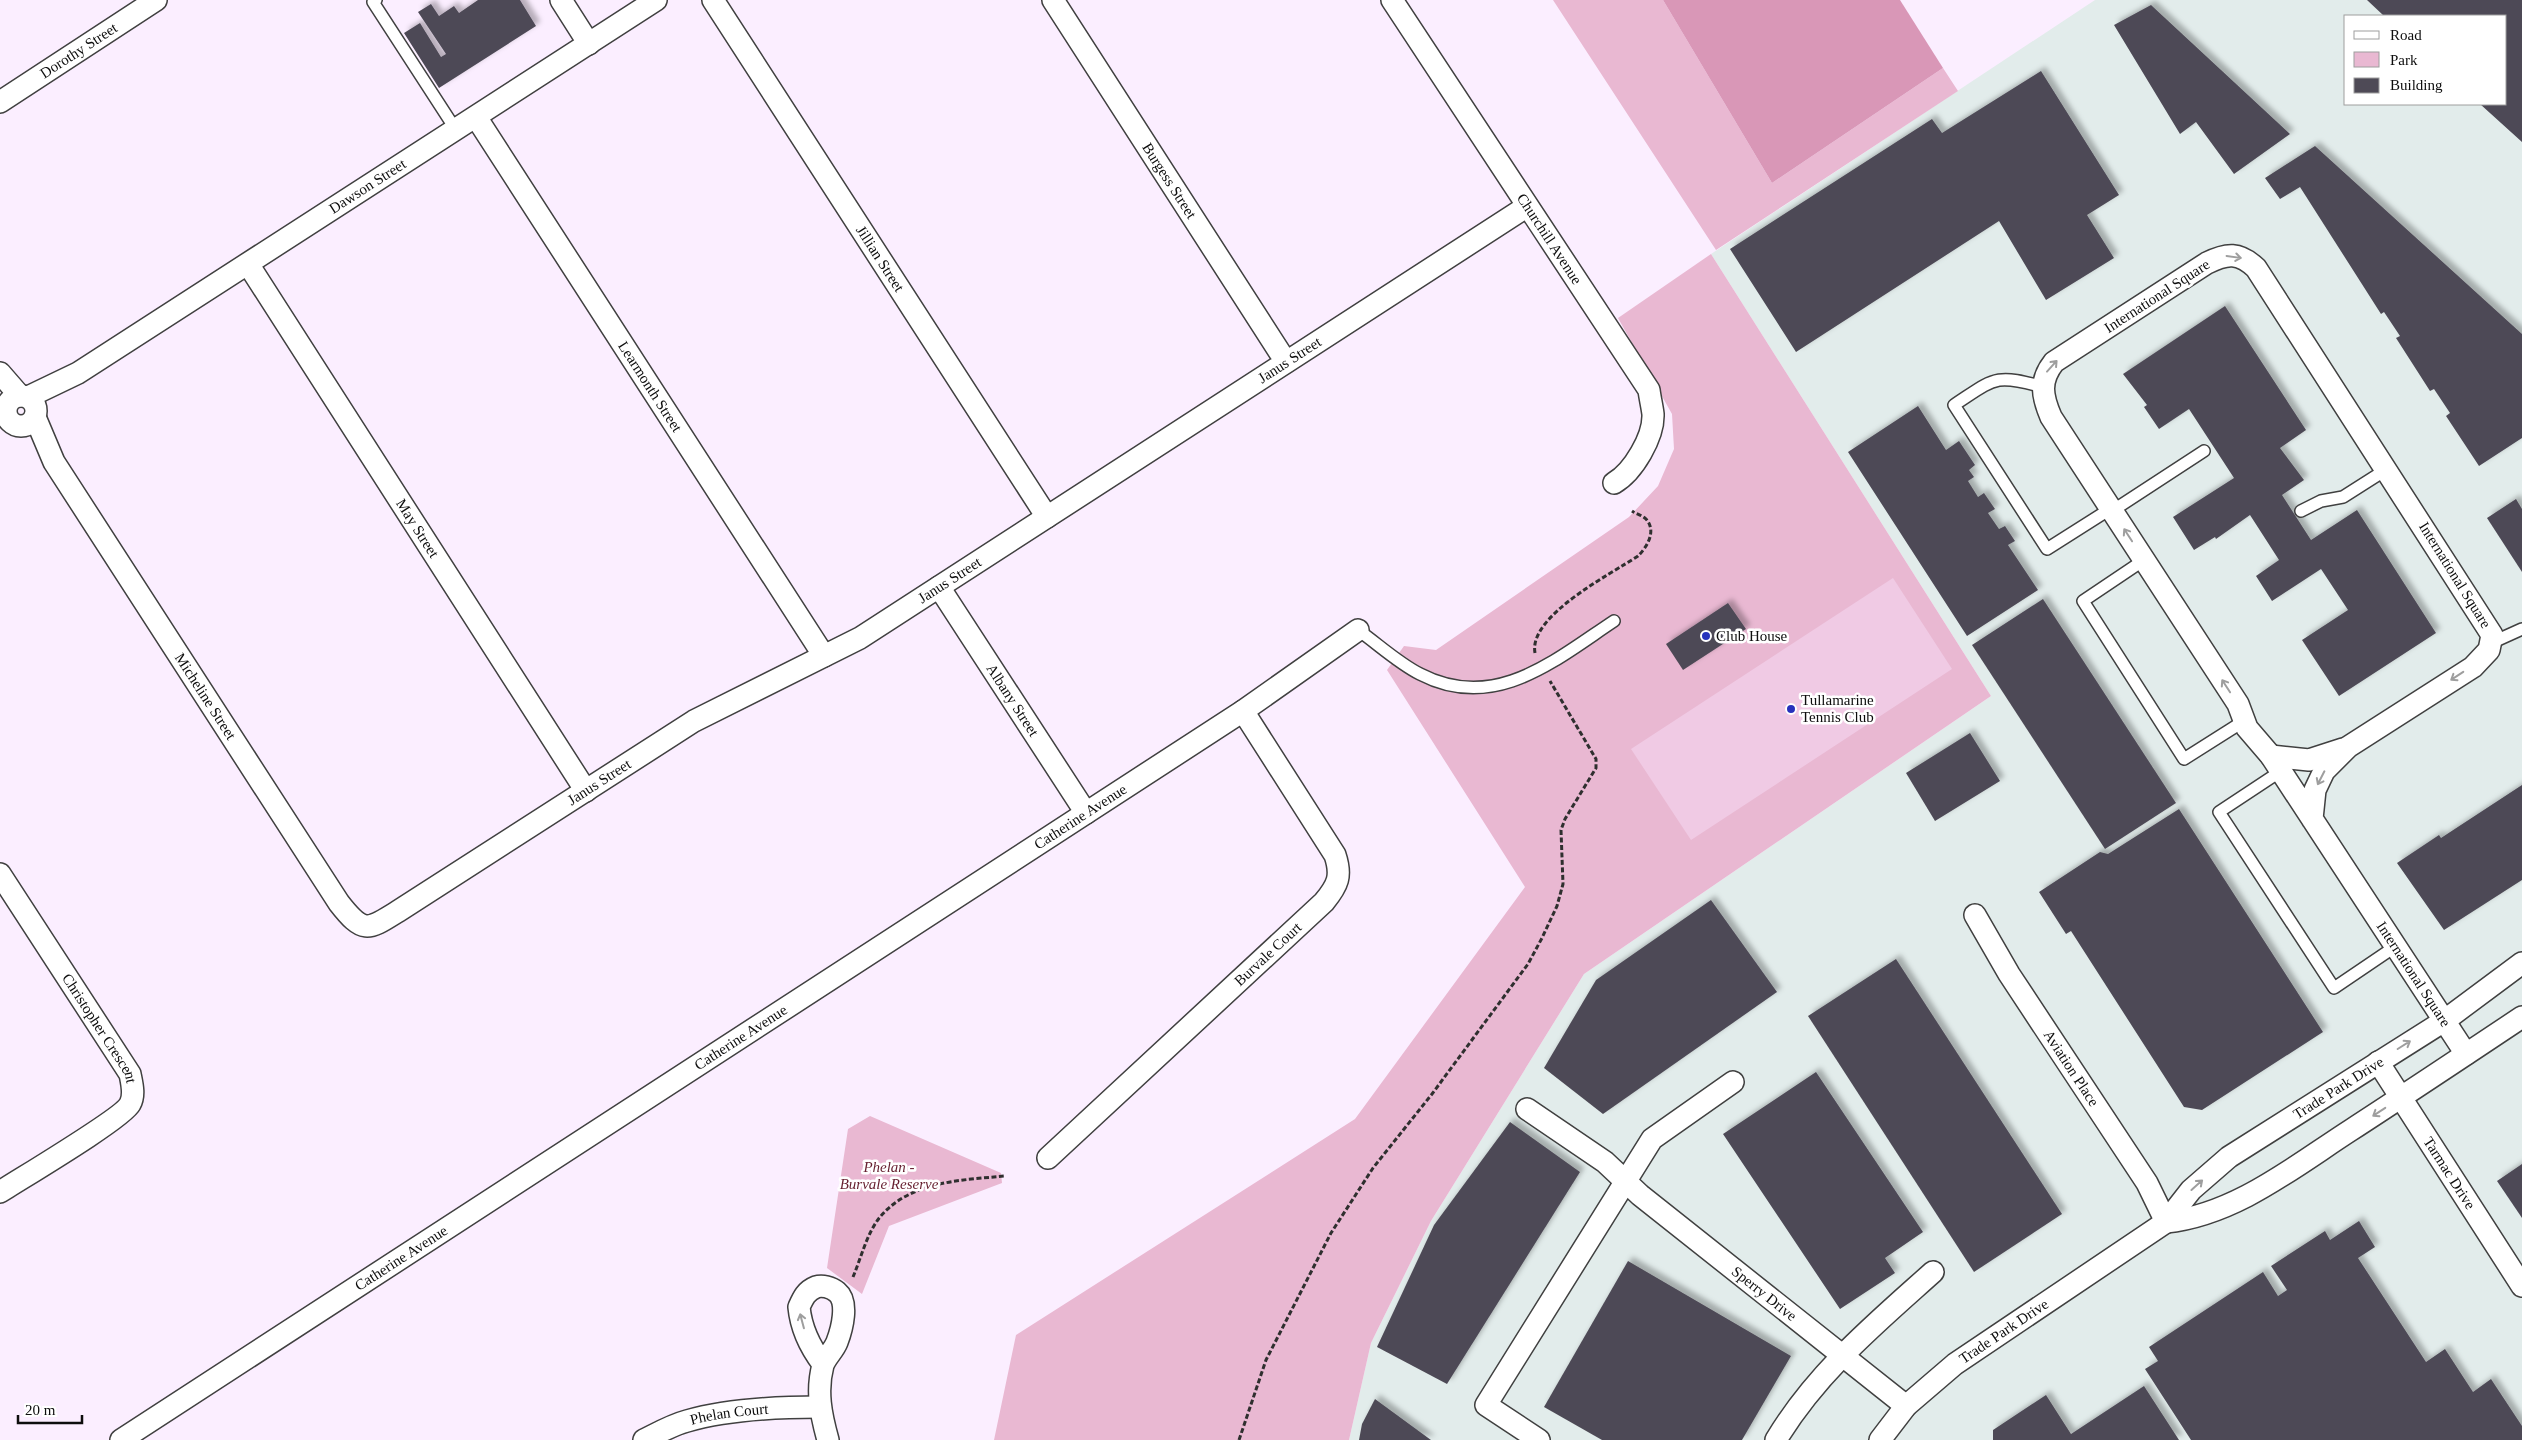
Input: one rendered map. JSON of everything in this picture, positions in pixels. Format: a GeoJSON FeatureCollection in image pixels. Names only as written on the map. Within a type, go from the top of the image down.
{"type":"FeatureCollection","features":[{"type":"Feature","properties":{"kind":"street","name":"Dorothy Street"},"geometry":{"type":"LineString","coordinates":[[0,102],[156,0]]}},
{"type":"Feature","properties":{"kind":"street"},"geometry":{"type":"LineString","coordinates":[[560,0],[589,44]]}},
{"type":"Feature","properties":{"kind":"street","name":"Dawson Street"},"geometry":{"type":"LineString","coordinates":[[15,411],[248,264],[656,0]]}},
{"type":"Feature","properties":{"kind":"street","name":"Jillian Street"},"geometry":{"type":"LineString","coordinates":[[713,0],[1047,517]]}},
{"type":"Feature","properties":{"kind":"street","name":"Burgess Street"},"geometry":{"type":"LineString","coordinates":[[1054,0],[1286,362]]}},
{"type":"Feature","properties":{"kind":"street","name":"Churchill Avenue"},"geometry":{"type":"LineString","coordinates":[[1392,0],[1526,207],[1649,390],[1653,415],[1648,437],[1636,463],[1621,479],[1614,483]]}},
{"type":"Feature","properties":{"kind":"street","name":"Learmonth Street"},"geometry":{"type":"LineString","coordinates":[[476,117],[824,656]]}},
{"type":"Feature","properties":{"kind":"street","name":"Janus Street"},"geometry":{"type":"LineString","coordinates":[[361,926],[370,927],[380,923],[694,721],[860,638],[1526,207]]}},
{"type":"Feature","properties":{"kind":"street","name":"International Square"},"geometry":{"type":"LineString","coordinates":[[2312,819],[2315,790],[2324,771],[2348,747],[2473,666],[2489,650],[2492,634],[2488,625],[2256,268],[2246,260],[2235,256],[2222,256],[2206,262],[2054,362],[2047,370],[2042,398],[2050,417],[2238,704],[2244,721],[2253,736],[2276,764],[2312,819],[2396,946],[2466,1054]]}},
{"type":"Feature","properties":{"kind":"street","name":"May Street"},"geometry":{"type":"LineString","coordinates":[[248,264],[586,791]]}},
{"type":"Feature","properties":{"kind":"street","name":"Micheline Street"},"geometry":{"type":"LineString","coordinates":[[0,373],[15,411],[54,462],[339,903],[352,920],[361,926]]}},
{"type":"Feature","properties":{"kind":"street","name":"Albany Street"},"geometry":{"type":"LineString","coordinates":[[939,587],[1086,813]]}},
{"type":"Feature","properties":{"kind":"street","name":"Catherine Avenue"},"geometry":{"type":"LineString","coordinates":[[121,1440],[1243,711],[1358,630]]}},
{"type":"Feature","properties":{"kind":"street","name":"Burvale Court"},"geometry":{"type":"LineString","coordinates":[[1048,1158],[1324,902],[1339,880],[1339,868],[1335,854],[1243,711]]}},
{"type":"Feature","properties":{"kind":"street","name":"International Square"},"geometry":{"type":"LineString","coordinates":[[2276,764],[2309,760],[2348,747]]}},
{"type":"Feature","properties":{"kind":"street","name":"Christopher Crescent"},"geometry":{"type":"LineString","coordinates":[[0,874],[130,1074],[133,1089],[130,1106],[0,1192]]}},
{"type":"Feature","properties":{"kind":"street","name":"Aviation Place"},"geometry":{"type":"LineString","coordinates":[[1975,915],[2009,974],[2147,1183],[2166,1222]]}},
{"type":"Feature","properties":{"kind":"street","name":"Trade Park Drive"},"geometry":{"type":"LineString","coordinates":[[1880,1440],[1906,1406],[1955,1364],[2166,1222],[2191,1190],[2229,1157],[2444,1020],[2522,963]]}},
{"type":"Feature","properties":{"kind":"street","name":"Trade Park Drive"},"geometry":{"type":"LineString","coordinates":[[2166,1222],[2189,1220],[2225,1207],[2279,1177],[2522,1017]]}},
{"type":"Feature","properties":{"kind":"street","name":"Tarmac Drive"},"geometry":{"type":"LineString","coordinates":[[2378,1062],[2522,1286]]}},
{"type":"Feature","properties":{"kind":"street"},"geometry":{"type":"LineString","coordinates":[[1539,1440],[1486,1405],[1624,1180],[1652,1140],[1733,1082]]}},
{"type":"Feature","properties":{"kind":"street","name":"Sperry Drive"},"geometry":{"type":"LineString","coordinates":[[1527,1109],[1605,1162],[1624,1180],[1906,1406]]}},
{"type":"Feature","properties":{"kind":"street"},"geometry":{"type":"LineString","coordinates":[[1776,1440],[1809,1392],[1842,1354],[1933,1272]]}},
{"type":"Feature","properties":{"kind":"street"},"geometry":{"type":"LineString","coordinates":[[823,1364],[819,1408],[828,1440]]}},
{"type":"Feature","properties":{"kind":"street","name":"Phelan Court"},"geometry":{"type":"LineString","coordinates":[[644,1440],[686,1421],[709,1416],[789,1408],[819,1408]]}},
{"type":"Feature","properties":{"kind":"lane"},"geometry":{"type":"LineString","coordinates":[[376,0],[373,2],[456,130]]}},
{"type":"Feature","properties":{"kind":"lane"},"geometry":{"type":"LineString","coordinates":[[2043,387],[2011,378],[1997,379],[1954,405],[2047,549],[2204,451]]}},
{"type":"Feature","properties":{"kind":"lane"},"geometry":{"type":"LineString","coordinates":[[2301,511],[2321,501],[2342,497],[2387,469]]}},
{"type":"Feature","properties":{"kind":"lane"},"geometry":{"type":"LineString","coordinates":[[2144,560],[2083,601],[2184,759],[2244,721]]}},
{"type":"Feature","properties":{"kind":"lane"},"geometry":{"type":"LineString","coordinates":[[1358,630],[1419,674],[1435,681],[1455,686],[1498,686],[1521,680],[1543,668],[1614,621]]}},
{"type":"Feature","properties":{"kind":"lane"},"geometry":{"type":"LineString","coordinates":[[2491,643],[2522,630]]}},
{"type":"Feature","properties":{"kind":"lane"},"geometry":{"type":"LineString","coordinates":[[2276,764],[2219,812],[2334,988],[2396,946]]}},
{"type":"Feature","properties":{"kind":"path"},"geometry":{"type":"LineString","coordinates":[[1239,1440],[1266,1360],[1331,1232],[1374,1168],[1432,1094],[1528,964],[1557,906],[1564,872],[1561,830],[1565,819],[1596,768],[1596,759],[1536,659],[1534,647],[1546,620],[1561,607],[1638,556],[1647,546],[1650,539],[1649,524],[1632,511]]}},
{"type":"Feature","properties":{"kind":"path"},"geometry":{"type":"LineString","coordinates":[[853,1277],[879,1218],[891,1206],[912,1193],[938,1184],[964,1179],[1005,1176]]}},
{"type":"Feature","properties":{"kind":"shaded area"},"geometry":{"type":"Polygon","coordinates":[[[1663,0],[1900,0],[1943,68],[1772,183],[1663,0]]]}},
{"type":"Feature","properties":{"kind":"shaded area"},"geometry":{"type":"Polygon","coordinates":[[[2095,0],[2522,0],[2522,1440],[1349,1440],[1371,1343],[1431,1221],[1584,974],[1991,696],[1711,254],[2095,0]]]}},
{"type":"Feature","properties":{"kind":"shaded area","name":"Tullamarine Tennis Club"},"geometry":{"type":"Polygon","coordinates":[[[1893,578],[1952,669],[1691,840],[1631,749],[1893,578]]]}},
{"type":"Feature","properties":{"kind":"green space"},"geometry":{"type":"Polygon","coordinates":[[[1553,0],[1663,0],[1772,183],[1943,68],[1958,91],[1716,250],[1553,0]]]}},
{"type":"Feature","properties":{"kind":"green space"},"geometry":{"type":"Polygon","coordinates":[[[1711,254],[1991,696],[1584,974],[1431,1221],[1371,1343],[1349,1440],[994,1440],[1016,1335],[1355,1119],[1525,887],[1387,670],[1404,646],[1436,650],[1629,517],[1658,486],[1674,449],[1672,414],[1618,318],[1711,254]]]}},
{"type":"Feature","properties":{"kind":"green space","name":"Phelan - Burvale Reserve"},"geometry":{"type":"Polygon","coordinates":[[[870,1116],[1001,1173],[1002,1183],[889,1226],[862,1294],[827,1268],[848,1129],[870,1116]]]}},
{"type":"Feature","properties":{"kind":"building"},"geometry":{"type":"Polygon","coordinates":[[[478,0],[520,0],[536,26],[439,88],[404,33],[420,23],[441,57],[446,54],[418,12],[431,4],[439,16],[454,6],[459,13],[478,0]]]}},
{"type":"Feature","properties":{"kind":"building"},"geometry":{"type":"Polygon","coordinates":[[[2367,0],[2522,0],[2522,142],[2481,105],[2507,105],[2507,15],[2383,15],[2367,0]]]}},
{"type":"Feature","properties":{"kind":"building"},"geometry":{"type":"Polygon","coordinates":[[[2151,5],[2290,134],[2234,174],[2196,122],[2180,134],[2114,25],[2151,5]]]}},
{"type":"Feature","properties":{"kind":"building"},"geometry":{"type":"Polygon","coordinates":[[[2041,71],[2119,195],[2087,215],[2114,258],[2046,300],[1999,221],[1796,352],[1730,249],[1932,119],[1942,133],[2041,71]]]}},
{"type":"Feature","properties":{"kind":"building"},"geometry":{"type":"Polygon","coordinates":[[[2315,146],[2522,334],[2522,438],[2479,466],[2446,416],[2450,413],[2434,389],[2430,391],[2396,338],[2400,336],[2384,312],[2381,314],[2300,187],[2280,199],[2265,178],[2315,146]]]}},
{"type":"Feature","properties":{"kind":"building"},"geometry":{"type":"Polygon","coordinates":[[[2225,306],[2306,430],[2280,448],[2304,480],[2282,495],[2311,540],[2357,510],[2436,633],[2339,696],[2302,640],[2348,610],[2321,569],[2272,601],[2256,576],[2279,560],[2250,515],[2216,539],[2215,537],[2194,550],[2173,517],[2234,478],[2189,409],[2159,429],[2144,407],[2147,405],[2123,374],[2225,306]]]}},
{"type":"Feature","properties":{"kind":"building"},"geometry":{"type":"Polygon","coordinates":[[[1918,406],[1946,450],[1959,441],[1975,465],[1969,470],[1974,477],[1968,481],[1978,497],[1984,493],[1995,509],[1988,513],[1999,529],[2005,526],[2015,541],[2008,545],[2038,590],[1967,636],[1848,452],[1918,406]]]}},
{"type":"Feature","properties":{"kind":"building"},"geometry":{"type":"Polygon","coordinates":[[[2516,499],[2522,509],[2522,572],[2487,518],[2516,499]]]}},
{"type":"Feature","properties":{"kind":"building"},"geometry":{"type":"Polygon","coordinates":[[[2043,599],[2176,803],[2105,849],[1972,645],[2043,599]]]}},
{"type":"Feature","properties":{"kind":"building","name":"Club House"},"geometry":{"type":"Polygon","coordinates":[[[1728,603],[1746,629],[1683,670],[1666,644],[1728,603]]]}},
{"type":"Feature","properties":{"kind":"building"},"geometry":{"type":"Polygon","coordinates":[[[1970,733],[2000,781],[1935,821],[1906,773],[1970,733]]]}},
{"type":"Feature","properties":{"kind":"building"},"geometry":{"type":"Polygon","coordinates":[[[2522,785],[2522,880],[2444,930],[2397,863],[2439,835],[2441,838],[2522,785]]]}},
{"type":"Feature","properties":{"kind":"building"},"geometry":{"type":"Polygon","coordinates":[[[2179,809],[2323,1032],[2202,1110],[2184,1107],[2071,931],[2066,934],[2039,892],[2100,852],[2108,854],[2179,809]]]}},
{"type":"Feature","properties":{"kind":"building"},"geometry":{"type":"Polygon","coordinates":[[[1711,900],[1777,992],[1603,1114],[1544,1068],[1596,980],[1711,900]]]}},
{"type":"Feature","properties":{"kind":"building"},"geometry":{"type":"Polygon","coordinates":[[[1896,959],[2062,1214],[1974,1272],[1808,1016],[1896,959]]]}},
{"type":"Feature","properties":{"kind":"building"},"geometry":{"type":"Polygon","coordinates":[[[1816,1072],[1923,1232],[1885,1258],[1895,1273],[1840,1309],[1723,1134],[1816,1072]]]}},
{"type":"Feature","properties":{"kind":"building"},"geometry":{"type":"Polygon","coordinates":[[[1510,1122],[1580,1172],[1447,1384],[1377,1347],[1434,1225],[1510,1122]]]}},
{"type":"Feature","properties":{"kind":"building"},"geometry":{"type":"Polygon","coordinates":[[[2522,1164],[2522,1218],[2497,1181],[2522,1164]]]}},
{"type":"Feature","properties":{"kind":"building"},"geometry":{"type":"Polygon","coordinates":[[[2359,1221],[2375,1247],[2358,1258],[2426,1362],[2445,1349],[2473,1392],[2491,1379],[2522,1426],[2522,1440],[2191,1440],[2145,1369],[2158,1361],[2149,1347],[2263,1272],[2278,1296],[2287,1290],[2271,1266],[2325,1231],[2330,1240],[2359,1221]]]}},
{"type":"Feature","properties":{"kind":"building"},"geometry":{"type":"Polygon","coordinates":[[[1628,1261],[1791,1356],[1742,1440],[1602,1440],[1544,1407],[1628,1261]]]}},
{"type":"Feature","properties":{"kind":"building"},"geometry":{"type":"Polygon","coordinates":[[[2144,1386],[2179,1440],[1993,1440],[1993,1430],[2046,1395],[2071,1434],[2144,1386]]]}},
{"type":"Feature","properties":{"kind":"building"},"geometry":{"type":"Polygon","coordinates":[[[1375,1399],[1431,1440],[1359,1440],[1362,1424],[1375,1399]]]}},
{"type":"Feature","properties":{"kind":"place","name":"Club House"},"geometry":{"type":"Point","coordinates":[1706,636]}},
{"type":"Feature","properties":{"kind":"place","name":"Tullamarine Tennis Club"},"geometry":{"type":"Point","coordinates":[1791,709]}}]}
